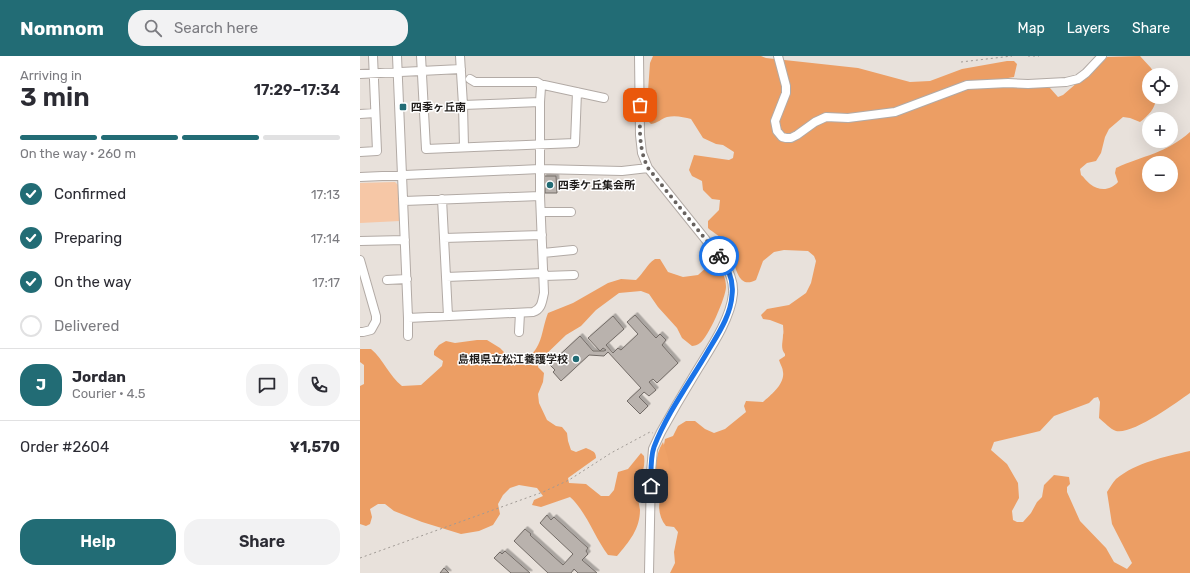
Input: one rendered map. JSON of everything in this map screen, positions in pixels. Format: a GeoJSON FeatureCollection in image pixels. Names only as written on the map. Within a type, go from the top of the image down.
{"type":"FeatureCollection","features":[{"type":"Feature","properties":{"kind":"street"},"geometry":{"type":"LineString","coordinates":[[360,152],[377,151],[373,56]]}},
{"type":"Feature","properties":{"kind":"street"},"geometry":{"type":"LineString","coordinates":[[397,56],[404,201],[408,336]]}},
{"type":"Feature","properties":{"kind":"street"},"geometry":{"type":"LineString","coordinates":[[421,56],[426,149],[575,143],[577,92]]}},
{"type":"Feature","properties":{"kind":"street"},"geometry":{"type":"LineString","coordinates":[[460,56],[464,147]]}},
{"type":"Feature","properties":{"kind":"street"},"geometry":{"type":"LineString","coordinates":[[639,56],[640,140],[642,153],[648,168],[722,260],[727,267],[733,285],[732,302],[728,314],[653,449],[651,472],[649,573]]}},
{"type":"Feature","properties":{"kind":"street"},"geometry":{"type":"LineString","coordinates":[[778,56],[786,86],[786,93],[775,121],[777,131],[782,137],[791,138],[815,122],[826,117],[848,118],[895,112],[967,85],[1008,83],[1036,84],[1066,82],[1078,79],[1086,73],[1102,56]]}},
{"type":"Feature","properties":{"kind":"street"},"geometry":{"type":"LineString","coordinates":[[360,74],[461,69]]}},
{"type":"Feature","properties":{"kind":"street"},"geometry":{"type":"LineString","coordinates":[[470,79],[475,82],[537,82],[542,85],[604,98]]}},
{"type":"Feature","properties":{"kind":"street"},"geometry":{"type":"LineString","coordinates":[[408,318],[520,313],[539,310],[544,293],[539,144],[542,85]]}},
{"type":"Feature","properties":{"kind":"street"},"geometry":{"type":"LineString","coordinates":[[463,105],[540,102]]}},
{"type":"Feature","properties":{"kind":"street"},"geometry":{"type":"LineString","coordinates":[[360,114],[375,113]]}},
{"type":"Feature","properties":{"kind":"street"},"geometry":{"type":"LineString","coordinates":[[360,177],[540,170],[622,171],[648,168]]}},
{"type":"Feature","properties":{"kind":"street"},"geometry":{"type":"LineString","coordinates":[[404,201],[540,196]]}},
{"type":"Feature","properties":{"kind":"street"},"geometry":{"type":"LineString","coordinates":[[442,199],[448,316]]}},
{"type":"Feature","properties":{"kind":"street"},"geometry":{"type":"LineString","coordinates":[[541,212],[571,212]]}},
{"type":"Feature","properties":{"kind":"street"},"geometry":{"type":"LineString","coordinates":[[444,238],[542,235]]}},
{"type":"Feature","properties":{"kind":"street"},"geometry":{"type":"LineString","coordinates":[[360,241],[405,240]]}},
{"type":"Feature","properties":{"kind":"street"},"geometry":{"type":"LineString","coordinates":[[543,253],[573,250]]}},
{"type":"Feature","properties":{"kind":"street"},"geometry":{"type":"LineString","coordinates":[[360,260],[376,316],[376,321],[371,330],[360,332]]}},
{"type":"Feature","properties":{"kind":"street"},"geometry":{"type":"LineString","coordinates":[[446,277],[574,275]]}},
{"type":"Feature","properties":{"kind":"street"},"geometry":{"type":"LineString","coordinates":[[387,280],[407,279]]}},
{"type":"Feature","properties":{"kind":"street"},"geometry":{"type":"LineString","coordinates":[[518,332],[520,313]]}},
{"type":"Feature","properties":{"kind":"path"},"geometry":{"type":"LineString","coordinates":[[961,62],[1012,56]]}},
{"type":"Feature","properties":{"kind":"path"},"geometry":{"type":"LineString","coordinates":[[1028,56],[1039,56]]}},
{"type":"Feature","properties":{"kind":"path"},"geometry":{"type":"LineString","coordinates":[[360,558],[543,492],[569,480],[611,453],[650,432],[659,436]]}},
{"type":"Feature","properties":{"kind":"shaded area"},"geometry":{"type":"Polygon","coordinates":[[[653,56],[761,56],[766,58],[858,68],[910,82],[930,81],[962,69],[1014,61],[1017,64],[1014,77],[1002,79],[999,82],[1050,88],[1058,97],[1063,95],[1107,57],[1140,56],[1151,68],[1142,68],[1142,104],[1155,105],[1150,112],[1142,112],[1142,120],[1140,122],[1123,117],[1109,129],[1105,137],[1101,153],[1096,161],[1087,163],[1080,169],[1081,175],[1090,184],[1097,188],[1104,189],[1112,187],[1118,182],[1115,173],[1116,168],[1142,158],[1142,192],[1178,192],[1178,156],[1146,156],[1165,148],[1178,148],[1178,141],[1190,132],[1190,393],[1154,417],[1123,431],[1114,430],[1099,418],[1100,402],[1098,397],[1094,398],[1089,403],[1054,416],[1040,431],[994,442],[991,450],[1007,464],[1018,483],[1019,498],[1012,511],[1013,520],[1023,522],[1042,497],[1044,485],[1054,475],[1069,477],[1070,484],[1067,487],[1067,492],[1080,521],[1106,548],[1114,562],[1127,569],[1132,563],[1112,524],[1107,492],[1116,479],[1133,468],[1151,461],[1190,451],[1190,573],[670,573],[675,563],[674,552],[678,532],[674,527],[666,526],[661,517],[659,507],[662,492],[665,488],[663,450],[665,439],[673,436],[678,426],[686,421],[695,421],[705,429],[714,433],[725,429],[746,412],[744,406],[746,401],[763,402],[777,389],[783,376],[783,369],[779,360],[785,356],[782,347],[783,325],[763,319],[761,315],[767,309],[789,305],[806,293],[811,283],[816,261],[814,256],[808,251],[784,250],[774,252],[763,261],[756,280],[749,282],[743,281],[739,277],[736,270],[728,243],[708,228],[708,221],[719,210],[720,200],[712,199],[703,190],[702,181],[692,176],[689,170],[694,155],[729,160],[733,158],[734,152],[723,145],[716,144],[703,138],[691,119],[679,116],[670,116],[651,124],[646,119],[650,63],[653,56]]]}},
{"type":"Feature","properties":{"kind":"shaded area"},"geometry":{"type":"Polygon","coordinates":[[[395,182],[398,185],[400,221],[360,223],[360,183],[395,182]]]}},
{"type":"Feature","properties":{"kind":"shaded area"},"geometry":{"type":"Polygon","coordinates":[[[655,259],[660,259],[668,272],[683,277],[698,275],[708,266],[716,266],[724,275],[726,287],[723,299],[712,326],[700,343],[692,346],[682,338],[677,328],[658,307],[649,294],[641,291],[619,293],[596,310],[581,326],[566,335],[539,361],[538,367],[544,373],[543,382],[538,394],[539,403],[547,420],[556,426],[562,427],[567,433],[571,450],[576,452],[586,448],[593,452],[596,456],[596,458],[568,478],[569,483],[586,484],[601,496],[609,496],[614,490],[618,472],[628,469],[641,453],[644,456],[644,466],[637,489],[640,517],[633,535],[617,556],[608,555],[586,517],[570,497],[541,507],[532,505],[534,500],[543,496],[537,488],[519,485],[510,488],[503,495],[498,504],[500,514],[493,525],[479,531],[461,534],[422,522],[394,511],[385,504],[378,504],[370,509],[372,517],[370,524],[366,526],[360,524],[360,386],[364,384],[364,365],[360,362],[360,349],[371,349],[376,353],[397,382],[402,386],[421,385],[442,366],[443,361],[434,355],[434,351],[439,345],[446,341],[455,343],[487,340],[500,348],[510,358],[524,361],[538,345],[548,313],[573,303],[608,283],[621,279],[636,280],[655,259]]]}},
{"type":"Feature","properties":{"kind":"shaded area"},"geometry":{"type":"Polygon","coordinates":[[[663,442],[668,458],[669,466],[667,477],[670,492],[655,489],[658,453],[663,442]]]}},
{"type":"Feature","properties":{"kind":"building","name":"四季ケ丘集会所"},"geometry":{"type":"Polygon","coordinates":[[[544,176],[556,176],[557,193],[545,193],[544,176]]]}},
{"type":"Feature","properties":{"kind":"building","name":"島根県立松江養護学校"},"geometry":{"type":"Polygon","coordinates":[[[635,315],[656,338],[660,334],[666,340],[662,345],[678,363],[657,383],[653,379],[649,382],[656,390],[649,396],[644,392],[639,397],[648,406],[640,414],[627,401],[641,388],[608,352],[604,356],[589,355],[561,381],[553,372],[555,370],[550,365],[580,336],[593,351],[600,351],[588,338],[613,316],[624,329],[606,345],[613,353],[618,348],[621,350],[638,334],[627,322],[635,315]]]}},
{"type":"Feature","properties":{"kind":"building"},"geometry":{"type":"Polygon","coordinates":[[[547,515],[551,520],[554,517],[588,548],[586,551],[588,554],[582,560],[597,573],[578,573],[574,569],[571,573],[548,573],[514,541],[525,529],[563,565],[573,554],[540,523],[547,515]]]}},
{"type":"Feature","properties":{"kind":"building"},"geometry":{"type":"Polygon","coordinates":[[[505,551],[530,573],[511,573],[494,558],[500,552],[502,554],[505,551]]]}},
{"type":"Feature","properties":{"kind":"building"},"geometry":{"type":"Polygon","coordinates":[[[444,568],[449,573],[440,573],[444,568]]]}},
{"type":"Feature","properties":{"kind":"way so far"},"geometry":{"type":"LineString","coordinates":[[640,105],[640,135],[642,153],[648,168],[719,256]]}},
{"type":"Feature","properties":{"kind":"place","name":"四季ヶ丘南"},"geometry":{"type":"Point","coordinates":[403,107]}},
{"type":"Feature","properties":{"kind":"place","name":"四季ケ丘集会所"},"geometry":{"type":"Point","coordinates":[550,185]}},
{"type":"Feature","properties":{"kind":"place","name":"島根県立松江養護学校"},"geometry":{"type":"Point","coordinates":[576,359]}},
{"type":"Feature","properties":{"kind":"route"},"geometry":{"type":"LineString","coordinates":[[651,486],[653,449],[675,406],[718,334],[732,302],[733,285],[731,277],[727,267],[719,256]]}}]}
